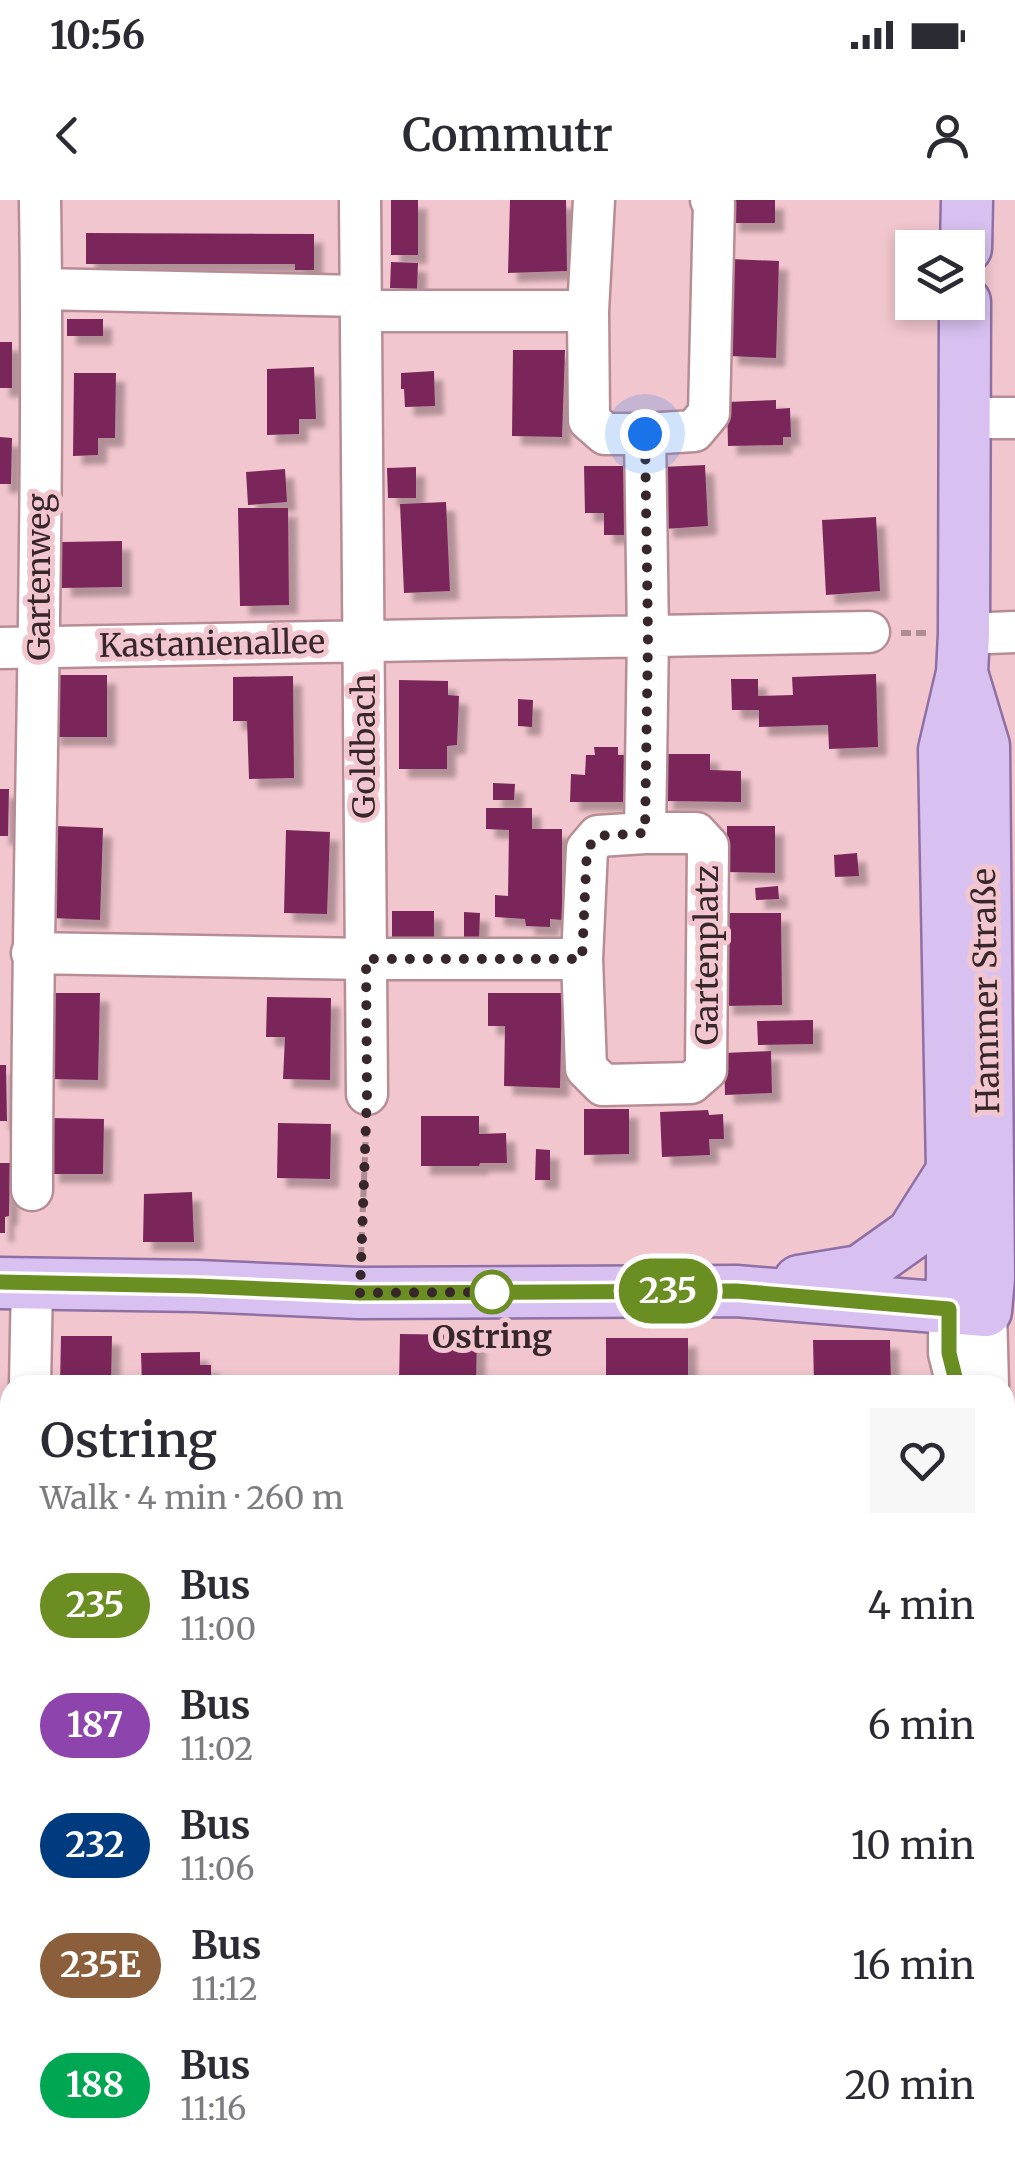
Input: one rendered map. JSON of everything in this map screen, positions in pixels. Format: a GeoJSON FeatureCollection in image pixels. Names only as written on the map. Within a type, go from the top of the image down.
{"type":"FeatureCollection","features":[{"type":"Feature","properties":{"kind":"main road"},"geometry":{"type":"LineString","coordinates":[[966,230],[967,200]]}},
{"type":"Feature","properties":{"kind":"main road","name":"Hammer Straße"},"geometry":{"type":"LineString","coordinates":[[965,320],[963,654],[944,750],[952,1171],[969,1294]]}},
{"type":"Feature","properties":{"kind":"main road","name":"Hammer Straße"},"geometry":{"type":"LineString","coordinates":[[963,654],[984,746],[969,1294]]}},
{"type":"Feature","properties":{"kind":"main road"},"geometry":{"type":"LineString","coordinates":[[860,1272],[912,1234],[952,1171]]}},
{"type":"Feature","properties":{"kind":"main road"},"geometry":{"type":"LineString","coordinates":[[736,1291],[860,1272],[969,1294]]}},
{"type":"Feature","properties":{"kind":"main road"},"geometry":{"type":"LineString","coordinates":[[16,1282],[360,1293],[969,1294]]}},
{"type":"Feature","properties":{"kind":"street","name":"Gartenweg"},"geometry":{"type":"LineString","coordinates":[[32,1190],[32,953],[20,648],[41,289],[40,200]]}},
{"type":"Feature","properties":{"kind":"street","name":"Goldbach"},"geometry":{"type":"LineString","coordinates":[[360,200],[367,1094]]}},
{"type":"Feature","properties":{"kind":"street"},"geometry":{"type":"LineString","coordinates":[[594,200],[588,310],[589,420],[606,434],[694,431],[709,413],[714,204],[710,200]]}},
{"type":"Feature","properties":{"kind":"street"},"geometry":{"type":"LineString","coordinates":[[41,289],[588,310]]}},
{"type":"Feature","properties":{"kind":"street"},"geometry":{"type":"LineString","coordinates":[[965,418],[1015,418]]}},
{"type":"Feature","properties":{"kind":"street"},"geometry":{"type":"LineString","coordinates":[[645,434],[645,833]]}},
{"type":"Feature","properties":{"kind":"street","name":"Kastanienallee"},"geometry":{"type":"LineString","coordinates":[[20,648],[870,632]]}},
{"type":"Feature","properties":{"kind":"street"},"geometry":{"type":"LineString","coordinates":[[963,654],[1015,632]]}},
{"type":"Feature","properties":{"kind":"street","name":"Gartenplatz"},"geometry":{"type":"LineString","coordinates":[[645,833],[696,833],[708,846],[706,1070],[691,1083],[603,1085],[586,1068],[582,959],[587,849],[598,836],[645,833]]}},
{"type":"Feature","properties":{"kind":"street"},"geometry":{"type":"LineString","coordinates":[[32,953],[582,959]]}},
{"type":"Feature","properties":{"kind":"street"},"geometry":{"type":"LineString","coordinates":[[16,1282],[29,1375]]}},
{"type":"Feature","properties":{"kind":"street","name":"Hammer Straße"},"geometry":{"type":"LineString","coordinates":[[954,1375],[949,1353],[969,1294]]}},
{"type":"Feature","properties":{"kind":"street","name":"Hammer Straße"},"geometry":{"type":"LineString","coordinates":[[969,1294],[986,1375]]}},
{"type":"Feature","properties":{"kind":"path"},"geometry":{"type":"LineString","coordinates":[[870,632],[963,654]]}},
{"type":"Feature","properties":{"kind":"path"},"geometry":{"type":"LineString","coordinates":[[360,1293],[367,1094]]}},
{"type":"Feature","properties":{"kind":"building"},"geometry":{"type":"Polygon","coordinates":[[[391,200],[418,200],[418,255],[391,255],[391,200]]]}},
{"type":"Feature","properties":{"kind":"building"},"geometry":{"type":"Polygon","coordinates":[[[510,200],[566,200],[567,271],[508,273],[510,200]]]}},
{"type":"Feature","properties":{"kind":"building"},"geometry":{"type":"Polygon","coordinates":[[[730,200],[775,200],[775,223],[730,223],[730,200]]]}},
{"type":"Feature","properties":{"kind":"building"},"geometry":{"type":"Polygon","coordinates":[[[86,233],[314,234],[314,270],[295,270],[295,264],[86,264],[86,233]]]}},
{"type":"Feature","properties":{"kind":"building"},"geometry":{"type":"Polygon","coordinates":[[[731,259],[779,261],[776,358],[729,356],[731,259]]]}},
{"type":"Feature","properties":{"kind":"building"},"geometry":{"type":"Polygon","coordinates":[[[391,262],[418,263],[417,289],[390,288],[391,262]]]}},
{"type":"Feature","properties":{"kind":"building"},"geometry":{"type":"Polygon","coordinates":[[[67,319],[103,319],[103,336],[67,336],[67,319]]]}},
{"type":"Feature","properties":{"kind":"building"},"geometry":{"type":"Polygon","coordinates":[[[0,342],[12,342],[12,388],[0,388],[0,342]]]}},
{"type":"Feature","properties":{"kind":"building"},"geometry":{"type":"Polygon","coordinates":[[[513,350],[565,350],[562,437],[512,436],[513,350]]]}},
{"type":"Feature","properties":{"kind":"building"},"geometry":{"type":"Polygon","coordinates":[[[314,367],[316,419],[299,419],[299,434],[267,435],[267,369],[314,367]]]}},
{"type":"Feature","properties":{"kind":"building"},"geometry":{"type":"Polygon","coordinates":[[[434,371],[435,406],[405,407],[401,373],[434,371]]]}},
{"type":"Feature","properties":{"kind":"building"},"geometry":{"type":"Polygon","coordinates":[[[74,373],[116,373],[115,438],[98,438],[98,455],[73,456],[74,373]]]}},
{"type":"Feature","properties":{"kind":"building"},"geometry":{"type":"Polygon","coordinates":[[[776,400],[776,409],[790,408],[791,437],[783,437],[783,445],[728,446],[727,402],[776,400]]]}},
{"type":"Feature","properties":{"kind":"building"},"geometry":{"type":"Polygon","coordinates":[[[0,437],[12,438],[11,484],[0,484],[0,437]]]}},
{"type":"Feature","properties":{"kind":"building"},"geometry":{"type":"Polygon","coordinates":[[[705,465],[708,526],[664,529],[661,467],[705,465]]]}},
{"type":"Feature","properties":{"kind":"building"},"geometry":{"type":"Polygon","coordinates":[[[584,466],[629,466],[630,535],[604,535],[604,513],[585,513],[584,466]]]}},
{"type":"Feature","properties":{"kind":"building"},"geometry":{"type":"Polygon","coordinates":[[[416,467],[416,498],[388,498],[387,468],[416,467]]]}},
{"type":"Feature","properties":{"kind":"building"},"geometry":{"type":"Polygon","coordinates":[[[285,469],[287,502],[248,505],[246,472],[285,469]]]}},
{"type":"Feature","properties":{"kind":"building"},"geometry":{"type":"Polygon","coordinates":[[[446,502],[450,591],[404,593],[400,504],[446,502]]]}},
{"type":"Feature","properties":{"kind":"building"},"geometry":{"type":"Polygon","coordinates":[[[238,508],[288,508],[289,605],[240,606],[238,508]]]}},
{"type":"Feature","properties":{"kind":"building"},"geometry":{"type":"Polygon","coordinates":[[[876,517],[880,591],[826,595],[822,520],[876,517]]]}},
{"type":"Feature","properties":{"kind":"building"},"geometry":{"type":"Polygon","coordinates":[[[122,541],[122,587],[62,588],[62,542],[122,541]]]}},
{"type":"Feature","properties":{"kind":"building"},"geometry":{"type":"Polygon","coordinates":[[[876,674],[878,747],[829,749],[828,725],[759,727],[759,710],[732,710],[731,679],[758,679],[758,696],[793,695],[792,677],[876,674]]]}},
{"type":"Feature","properties":{"kind":"building"},"geometry":{"type":"Polygon","coordinates":[[[51,675],[107,675],[107,737],[51,737],[51,675]]]}},
{"type":"Feature","properties":{"kind":"building"},"geometry":{"type":"Polygon","coordinates":[[[293,676],[294,778],[249,779],[247,721],[233,721],[233,677],[293,676]]]}},
{"type":"Feature","properties":{"kind":"building"},"geometry":{"type":"Polygon","coordinates":[[[399,680],[448,681],[448,695],[459,696],[457,745],[447,746],[447,769],[399,769],[399,680]]]}},
{"type":"Feature","properties":{"kind":"building"},"geometry":{"type":"Polygon","coordinates":[[[518,699],[533,700],[532,727],[518,726],[518,699]]]}},
{"type":"Feature","properties":{"kind":"building"},"geometry":{"type":"Polygon","coordinates":[[[594,747],[618,747],[618,755],[628,755],[627,802],[570,802],[571,774],[585,775],[586,755],[595,755],[594,747]]]}},
{"type":"Feature","properties":{"kind":"building"},"geometry":{"type":"Polygon","coordinates":[[[665,754],[710,754],[710,770],[741,771],[741,802],[664,801],[665,754]]]}},
{"type":"Feature","properties":{"kind":"building"},"geometry":{"type":"Polygon","coordinates":[[[493,783],[515,784],[514,800],[493,800],[493,783]]]}},
{"type":"Feature","properties":{"kind":"building"},"geometry":{"type":"Polygon","coordinates":[[[0,789],[9,789],[8,836],[0,836],[0,789]]]}},
{"type":"Feature","properties":{"kind":"building"},"geometry":{"type":"Polygon","coordinates":[[[486,808],[532,808],[532,829],[562,829],[562,920],[550,919],[550,927],[526,926],[525,919],[495,917],[495,895],[508,896],[509,830],[486,829],[486,808]]]}},
{"type":"Feature","properties":{"kind":"building"},"geometry":{"type":"Polygon","coordinates":[[[56,826],[103,828],[100,920],[52,918],[56,826]]]}},
{"type":"Feature","properties":{"kind":"building"},"geometry":{"type":"Polygon","coordinates":[[[727,826],[775,826],[775,873],[727,872],[727,826]]]}},
{"type":"Feature","properties":{"kind":"building"},"geometry":{"type":"Polygon","coordinates":[[[286,830],[330,832],[327,914],[284,913],[286,830]]]}},
{"type":"Feature","properties":{"kind":"building"},"geometry":{"type":"Polygon","coordinates":[[[857,853],[859,876],[835,877],[834,855],[857,853]]]}},
{"type":"Feature","properties":{"kind":"building"},"geometry":{"type":"Polygon","coordinates":[[[778,886],[779,899],[756,900],[755,888],[778,886]]]}},
{"type":"Feature","properties":{"kind":"building"},"geometry":{"type":"Polygon","coordinates":[[[392,911],[434,911],[434,938],[392,939],[392,911]]]}},
{"type":"Feature","properties":{"kind":"building"},"geometry":{"type":"Polygon","coordinates":[[[464,912],[480,913],[479,939],[464,939],[464,912]]]}},
{"type":"Feature","properties":{"kind":"building"},"geometry":{"type":"Polygon","coordinates":[[[724,913],[781,913],[782,1005],[724,1006],[724,913]]]}},
{"type":"Feature","properties":{"kind":"building"},"geometry":{"type":"Polygon","coordinates":[[[52,993],[100,993],[98,1080],[50,1079],[52,993]]]}},
{"type":"Feature","properties":{"kind":"building"},"geometry":{"type":"Polygon","coordinates":[[[488,993],[562,993],[560,1088],[504,1086],[505,1026],[488,1026],[488,993]]]}},
{"type":"Feature","properties":{"kind":"building"},"geometry":{"type":"Polygon","coordinates":[[[267,997],[331,998],[330,1080],[283,1079],[285,1037],[266,1037],[267,997]]]}},
{"type":"Feature","properties":{"kind":"building"},"geometry":{"type":"Polygon","coordinates":[[[813,1020],[813,1044],[758,1045],[757,1021],[813,1020]]]}},
{"type":"Feature","properties":{"kind":"building"},"geometry":{"type":"Polygon","coordinates":[[[771,1051],[772,1093],[725,1095],[724,1053],[771,1051]]]}},
{"type":"Feature","properties":{"kind":"building"},"geometry":{"type":"Polygon","coordinates":[[[0,1065],[6,1065],[7,1121],[0,1121],[0,1065]]]}},
{"type":"Feature","properties":{"kind":"building"},"geometry":{"type":"Polygon","coordinates":[[[584,1109],[629,1109],[629,1154],[584,1155],[584,1109]]]}},
{"type":"Feature","properties":{"kind":"building"},"geometry":{"type":"Polygon","coordinates":[[[708,1110],[709,1115],[723,1114],[724,1139],[709,1139],[710,1155],[662,1157],[660,1112],[708,1110]]]}},
{"type":"Feature","properties":{"kind":"building"},"geometry":{"type":"Polygon","coordinates":[[[421,1116],[479,1116],[479,1134],[506,1133],[507,1163],[421,1166],[421,1116]]]}},
{"type":"Feature","properties":{"kind":"building"},"geometry":{"type":"Polygon","coordinates":[[[50,1118],[104,1119],[103,1174],[50,1174],[50,1118]]]}},
{"type":"Feature","properties":{"kind":"building"},"geometry":{"type":"Polygon","coordinates":[[[278,1123],[331,1124],[330,1179],[277,1178],[278,1123]]]}},
{"type":"Feature","properties":{"kind":"building"},"geometry":{"type":"Polygon","coordinates":[[[536,1149],[550,1150],[550,1180],[535,1180],[536,1149]]]}},
{"type":"Feature","properties":{"kind":"building"},"geometry":{"type":"Polygon","coordinates":[[[0,1163],[10,1163],[5,1233],[0,1233],[0,1163]]]}},
{"type":"Feature","properties":{"kind":"building"},"geometry":{"type":"Polygon","coordinates":[[[192,1192],[194,1242],[143,1242],[144,1194],[192,1192]]]}},
{"type":"Feature","properties":{"kind":"building"},"geometry":{"type":"Polygon","coordinates":[[[400,1334],[477,1335],[476,1375],[399,1375],[400,1334]]]}},
{"type":"Feature","properties":{"kind":"building"},"geometry":{"type":"Polygon","coordinates":[[[61,1336],[112,1336],[111,1375],[60,1375],[61,1336]]]}},
{"type":"Feature","properties":{"kind":"building"},"geometry":{"type":"Polygon","coordinates":[[[606,1338],[688,1338],[688,1375],[606,1375],[606,1338]]]}},
{"type":"Feature","properties":{"kind":"building"},"geometry":{"type":"Polygon","coordinates":[[[813,1340],[890,1340],[891,1375],[814,1375],[813,1340]]]}},
{"type":"Feature","properties":{"kind":"building"},"geometry":{"type":"Polygon","coordinates":[[[200,1352],[200,1365],[211,1365],[211,1375],[142,1375],[141,1353],[200,1352]]]}},
{"type":"Feature","properties":{"kind":"bus line","name":"235"},"geometry":{"type":"LineString","coordinates":[[0,1282],[360,1293],[736,1291],[949,1309],[949,1353],[954,1375]]}},
{"type":"Feature","properties":{"kind":"place","name":"Ostring"},"geometry":{"type":"Point","coordinates":[492,1292]}},
{"type":"Feature","properties":{"kind":"route"},"geometry":{"type":"LineString","coordinates":[[492,1292],[498,1292],[360,1293],[367,1094],[366,959],[582,959],[587,849],[598,836],[645,833],[645,434]]}}]}
